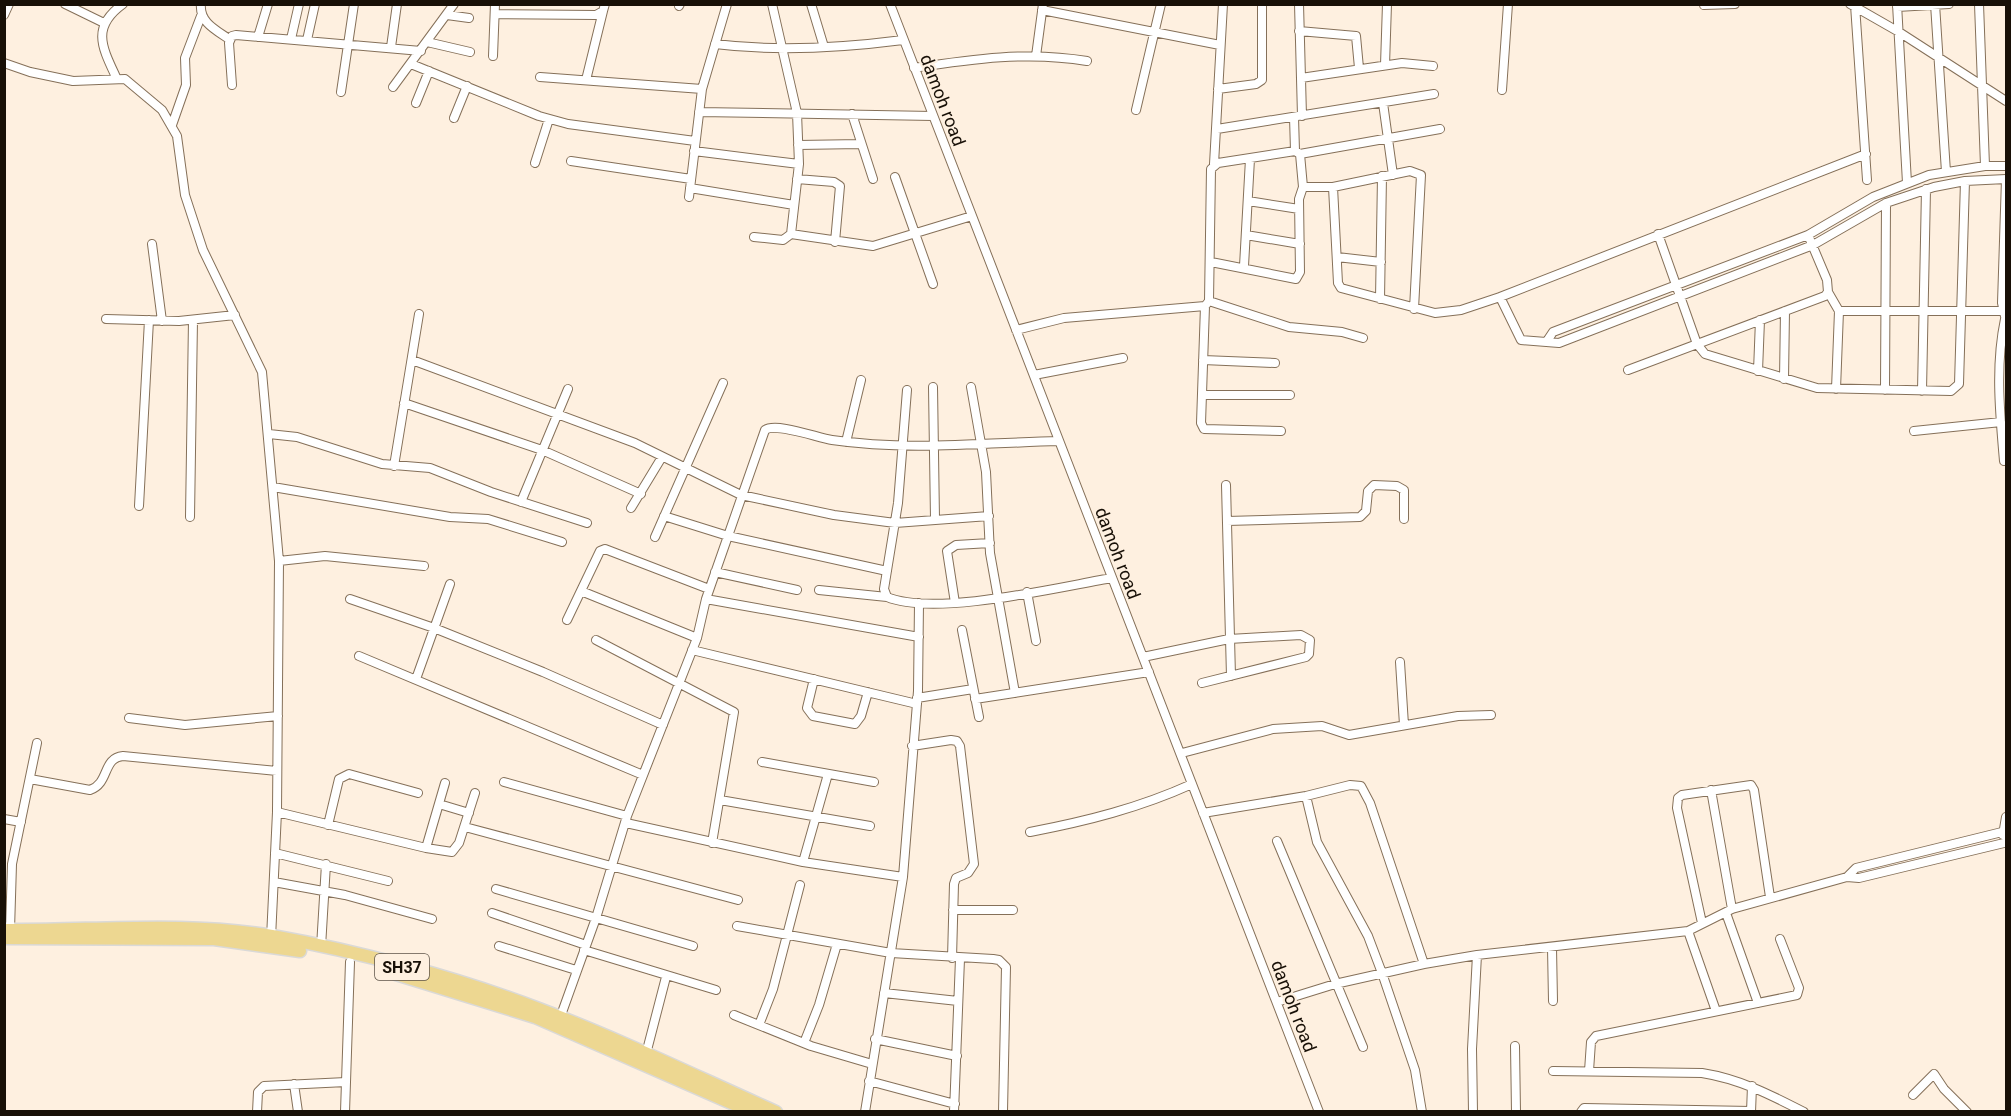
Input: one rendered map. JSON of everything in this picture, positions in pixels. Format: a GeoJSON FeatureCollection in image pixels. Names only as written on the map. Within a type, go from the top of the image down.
{"type":"FeatureCollection","features":[{"type":"Feature","properties":{"kind":"main road","name":"SH37"},"geometry":{"type":"LineString","coordinates":[[6,933],[191,929],[321,947],[465,985],[560,1018],[776,1112]]}},
{"type":"Feature","properties":{"kind":"main road","name":"SH37"},"geometry":{"type":"LineString","coordinates":[[271,941],[466,994],[535,1017],[733,1108],[752,1112]]}},
{"type":"Feature","properties":{"kind":"street"},"geometry":{"type":"LineString","coordinates":[[4,15],[9,4]]}},
{"type":"Feature","properties":{"kind":"street"},"geometry":{"type":"LineString","coordinates":[[65,4],[81,8],[104,23]]}},
{"type":"Feature","properties":{"kind":"street"},"geometry":{"type":"LineString","coordinates":[[116,77],[102,45],[104,23],[123,4]]}},
{"type":"Feature","properties":{"kind":"street"},"geometry":{"type":"LineString","coordinates":[[172,125],[186,85],[185,58],[201,16],[201,4]]}},
{"type":"Feature","properties":{"kind":"street"},"geometry":{"type":"LineString","coordinates":[[258,37],[268,4]]}},
{"type":"Feature","properties":{"kind":"street"},"geometry":{"type":"LineString","coordinates":[[291,39],[300,4]]}},
{"type":"Feature","properties":{"kind":"street"},"geometry":{"type":"LineString","coordinates":[[307,40],[315,4]]}},
{"type":"Feature","properties":{"kind":"street"},"geometry":{"type":"LineString","coordinates":[[341,92],[354,4]]}},
{"type":"Feature","properties":{"kind":"street"},"geometry":{"type":"LineString","coordinates":[[391,47],[397,4]]}},
{"type":"Feature","properties":{"kind":"street"},"geometry":{"type":"LineString","coordinates":[[393,87],[454,4]]}},
{"type":"Feature","properties":{"kind":"street"},"geometry":{"type":"LineString","coordinates":[[494,56],[495,4]]}},
{"type":"Feature","properties":{"kind":"street"},"geometry":{"type":"LineString","coordinates":[[689,197],[702,89],[727,4]]}},
{"type":"Feature","properties":{"kind":"street"},"geometry":{"type":"LineString","coordinates":[[772,4],[797,113],[799,164],[791,234]]}},
{"type":"Feature","properties":{"kind":"street"},"geometry":{"type":"LineString","coordinates":[[811,4],[824,47]]}},
{"type":"Feature","properties":{"kind":"street","name":"damoh road"},"geometry":{"type":"LineString","coordinates":[[890,4],[1182,753],[1319,1112]]}},
{"type":"Feature","properties":{"kind":"street"},"geometry":{"type":"LineString","coordinates":[[1136,110],[1161,4]]}},
{"type":"Feature","properties":{"kind":"street"},"geometry":{"type":"LineString","coordinates":[[1223,4],[1201,423],[1204,429],[1281,431]]}},
{"type":"Feature","properties":{"kind":"street"},"geometry":{"type":"LineString","coordinates":[[1218,89],[1256,84],[1262,80],[1262,4]]}},
{"type":"Feature","properties":{"kind":"street"},"geometry":{"type":"LineString","coordinates":[[1211,262],[1244,266],[1296,279],[1300,272],[1299,194],[1303,187],[1298,153],[1301,78],[1299,4]]}},
{"type":"Feature","properties":{"kind":"street"},"geometry":{"type":"LineString","coordinates":[[1385,65],[1387,4]]}},
{"type":"Feature","properties":{"kind":"street"},"geometry":{"type":"LineString","coordinates":[[1502,90],[1508,4]]}},
{"type":"Feature","properties":{"kind":"street"},"geometry":{"type":"LineString","coordinates":[[1704,6],[1735,4]]}},
{"type":"Feature","properties":{"kind":"street"},"geometry":{"type":"LineString","coordinates":[[1907,183],[1897,5],[1949,4]]}},
{"type":"Feature","properties":{"kind":"street"},"geometry":{"type":"LineString","coordinates":[[1979,4],[1985,166]]}},
{"type":"Feature","properties":{"kind":"street"},"geometry":{"type":"LineString","coordinates":[[1854,5],[2007,101]]}},
{"type":"Feature","properties":{"kind":"street"},"geometry":{"type":"LineString","coordinates":[[1854,5],[1867,180]]}},
{"type":"Feature","properties":{"kind":"street"},"geometry":{"type":"LineString","coordinates":[[1935,5],[1946,172]]}},
{"type":"Feature","properties":{"kind":"street"},"geometry":{"type":"LineString","coordinates":[[495,14],[596,15],[604,8]]}},
{"type":"Feature","properties":{"kind":"street"},"geometry":{"type":"LineString","coordinates":[[586,80],[604,8]]}},
{"type":"Feature","properties":{"kind":"street"},"geometry":{"type":"LineString","coordinates":[[1036,56],[1042,8],[1220,45]]}},
{"type":"Feature","properties":{"kind":"street"},"geometry":{"type":"LineString","coordinates":[[447,15],[469,18]]}},
{"type":"Feature","properties":{"kind":"street"},"geometry":{"type":"LineString","coordinates":[[201,16],[229,39],[232,85]]}},
{"type":"Feature","properties":{"kind":"street"},"geometry":{"type":"LineString","coordinates":[[1299,31],[1356,36],[1359,68]]}},
{"type":"Feature","properties":{"kind":"street"},"geometry":{"type":"LineString","coordinates":[[229,39],[236,35],[421,51]]}},
{"type":"Feature","properties":{"kind":"street"},"geometry":{"type":"LineString","coordinates":[[715,44],[782,49],[903,40]]}},
{"type":"Feature","properties":{"kind":"street"},"geometry":{"type":"LineString","coordinates":[[427,42],[470,52]]}},
{"type":"Feature","properties":{"kind":"street"},"geometry":{"type":"LineString","coordinates":[[914,68],[972,59],[1036,56],[1087,61]]}},
{"type":"Feature","properties":{"kind":"street"},"geometry":{"type":"LineString","coordinates":[[4,63],[73,81],[116,77],[133,83],[162,110],[177,136],[186,195],[203,250],[262,372],[279,561],[278,771],[271,941]]}},
{"type":"Feature","properties":{"kind":"street"},"geometry":{"type":"LineString","coordinates":[[1301,78],[1402,63],[1433,66]]}},
{"type":"Feature","properties":{"kind":"street"},"geometry":{"type":"LineString","coordinates":[[411,64],[549,119],[568,124],[695,141]]}},
{"type":"Feature","properties":{"kind":"street"},"geometry":{"type":"LineString","coordinates":[[416,103],[429,71]]}},
{"type":"Feature","properties":{"kind":"street"},"geometry":{"type":"LineString","coordinates":[[540,77],[702,89]]}},
{"type":"Feature","properties":{"kind":"street"},"geometry":{"type":"LineString","coordinates":[[454,118],[467,86]]}},
{"type":"Feature","properties":{"kind":"street"},"geometry":{"type":"LineString","coordinates":[[1217,129],[1434,94]]}},
{"type":"Feature","properties":{"kind":"street"},"geometry":{"type":"LineString","coordinates":[[1383,103],[1393,174]]}},
{"type":"Feature","properties":{"kind":"street"},"geometry":{"type":"LineString","coordinates":[[699,112],[933,116]]}},
{"type":"Feature","properties":{"kind":"street"},"geometry":{"type":"LineString","coordinates":[[852,114],[873,179]]}},
{"type":"Feature","properties":{"kind":"street"},"geometry":{"type":"LineString","coordinates":[[535,164],[549,119]]}},
{"type":"Feature","properties":{"kind":"street"},"geometry":{"type":"LineString","coordinates":[[1214,164],[1298,153],[1440,129]]}},
{"type":"Feature","properties":{"kind":"street"},"geometry":{"type":"LineString","coordinates":[[798,145],[861,144]]}},
{"type":"Feature","properties":{"kind":"street"},"geometry":{"type":"LineString","coordinates":[[694,151],[799,164]]}},
{"type":"Feature","properties":{"kind":"street"},"geometry":{"type":"LineString","coordinates":[[1333,187],[1338,283],[1341,288],[1435,313],[1452,311],[1500,297],[1866,154]]}},
{"type":"Feature","properties":{"kind":"street"},"geometry":{"type":"LineString","coordinates":[[1244,266],[1250,159]]}},
{"type":"Feature","properties":{"kind":"street"},"geometry":{"type":"LineString","coordinates":[[570,161],[794,204]]}},
{"type":"Feature","properties":{"kind":"street"},"geometry":{"type":"LineString","coordinates":[[1547,341],[1553,332],[1808,235],[1872,197],[1907,183],[1946,172],[1985,166],[2007,166]]}},
{"type":"Feature","properties":{"kind":"street"},"geometry":{"type":"LineString","coordinates":[[1303,187],[1333,187],[1393,174],[1416,172],[1422,179],[1414,309]]}},
{"type":"Feature","properties":{"kind":"street"},"geometry":{"type":"LineString","coordinates":[[1380,299],[1382,176]]}},
{"type":"Feature","properties":{"kind":"street"},"geometry":{"type":"LineString","coordinates":[[895,177],[933,284]]}},
{"type":"Feature","properties":{"kind":"street"},"geometry":{"type":"LineString","coordinates":[[797,179],[834,182],[840,186],[836,242]]}},
{"type":"Feature","properties":{"kind":"street"},"geometry":{"type":"LineString","coordinates":[[1500,297],[1521,340],[1559,343],[1813,245],[1886,203],[1926,189],[1965,182],[2006,179],[2005,317],[2001,346],[2001,422],[2004,461]]}},
{"type":"Feature","properties":{"kind":"street"},"geometry":{"type":"LineString","coordinates":[[1658,234],[1697,344],[1705,354],[1809,387],[1951,391],[1957,388],[1965,182]]}},
{"type":"Feature","properties":{"kind":"street"},"geometry":{"type":"LineString","coordinates":[[1922,391],[1926,189]]}},
{"type":"Feature","properties":{"kind":"street"},"geometry":{"type":"LineString","coordinates":[[1248,201],[1299,209]]}},
{"type":"Feature","properties":{"kind":"street"},"geometry":{"type":"LineString","coordinates":[[1885,390],[1886,203]]}},
{"type":"Feature","properties":{"kind":"street"},"geometry":{"type":"LineString","coordinates":[[754,237],[783,240],[791,234],[873,246],[972,216]]}},
{"type":"Feature","properties":{"kind":"street"},"geometry":{"type":"LineString","coordinates":[[1246,234],[1300,244]]}},
{"type":"Feature","properties":{"kind":"street"},"geometry":{"type":"LineString","coordinates":[[1808,235],[1827,280],[1828,292],[1839,311],[1836,389]]}},
{"type":"Feature","properties":{"kind":"street"},"geometry":{"type":"LineString","coordinates":[[152,244],[162,321]]}},
{"type":"Feature","properties":{"kind":"street"},"geometry":{"type":"LineString","coordinates":[[1337,257],[1381,262]]}},
{"type":"Feature","properties":{"kind":"street"},"geometry":{"type":"LineString","coordinates":[[1628,370],[1760,321],[1824,296],[1828,292]]}},
{"type":"Feature","properties":{"kind":"street"},"geometry":{"type":"LineString","coordinates":[[1016,330],[1064,318],[1207,304],[1288,327],[1342,332],[1363,338]]}},
{"type":"Feature","properties":{"kind":"street"},"geometry":{"type":"LineString","coordinates":[[1784,379],[1785,311]]}},
{"type":"Feature","properties":{"kind":"street"},"geometry":{"type":"LineString","coordinates":[[1839,311],[1961,311],[2005,317]]}},
{"type":"Feature","properties":{"kind":"street"},"geometry":{"type":"LineString","coordinates":[[394,466],[419,314]]}},
{"type":"Feature","properties":{"kind":"street"},"geometry":{"type":"LineString","coordinates":[[106,319],[162,321],[235,315]]}},
{"type":"Feature","properties":{"kind":"street"},"geometry":{"type":"LineString","coordinates":[[139,506],[149,320]]}},
{"type":"Feature","properties":{"kind":"street"},"geometry":{"type":"LineString","coordinates":[[190,517],[193,320]]}},
{"type":"Feature","properties":{"kind":"street"},"geometry":{"type":"LineString","coordinates":[[1758,371],[1760,321]]}},
{"type":"Feature","properties":{"kind":"street"},"geometry":{"type":"LineString","coordinates":[[1034,375],[1123,358]]}},
{"type":"Feature","properties":{"kind":"street"},"geometry":{"type":"LineString","coordinates":[[412,360],[558,412],[662,457],[741,495],[834,515],[895,522],[989,516]]}},
{"type":"Feature","properties":{"kind":"street"},"geometry":{"type":"LineString","coordinates":[[1203,360],[1275,363]]}},
{"type":"Feature","properties":{"kind":"street"},"geometry":{"type":"LineString","coordinates":[[846,442],[861,380]]}},
{"type":"Feature","properties":{"kind":"street"},"geometry":{"type":"LineString","coordinates":[[655,537],[723,383]]}},
{"type":"Feature","properties":{"kind":"street"},"geometry":{"type":"LineString","coordinates":[[933,387],[935,519]]}},
{"type":"Feature","properties":{"kind":"street"},"geometry":{"type":"LineString","coordinates":[[971,387],[981,443],[997,597],[1016,693]]}},
{"type":"Feature","properties":{"kind":"street"},"geometry":{"type":"LineString","coordinates":[[521,502],[568,389]]}},
{"type":"Feature","properties":{"kind":"street"},"geometry":{"type":"LineString","coordinates":[[887,597],[884,594],[886,572],[895,522],[907,390]]}},
{"type":"Feature","properties":{"kind":"street"},"geometry":{"type":"LineString","coordinates":[[1202,395],[1290,395]]}},
{"type":"Feature","properties":{"kind":"street"},"geometry":{"type":"LineString","coordinates":[[404,403],[542,450],[640,494]]}},
{"type":"Feature","properties":{"kind":"street"},"geometry":{"type":"LineString","coordinates":[[1914,431],[2001,422]]}},
{"type":"Feature","properties":{"kind":"street"},"geometry":{"type":"LineString","coordinates":[[560,1018],[596,918],[626,819],[697,638],[709,589],[765,430],[769,427],[846,442],[903,446],[1059,441]]}},
{"type":"Feature","properties":{"kind":"street"},"geometry":{"type":"LineString","coordinates":[[269,434],[297,437],[345,454],[394,466],[430,468],[521,502],[587,523]]}},
{"type":"Feature","properties":{"kind":"street"},"geometry":{"type":"LineString","coordinates":[[631,508],[662,457]]}},
{"type":"Feature","properties":{"kind":"street"},"geometry":{"type":"LineString","coordinates":[[1226,485],[1231,676]]}},
{"type":"Feature","properties":{"kind":"street"},"geometry":{"type":"LineString","coordinates":[[1227,521],[1360,517],[1366,511],[1368,491],[1374,485],[1397,486],[1404,490],[1404,519]]}},
{"type":"Feature","properties":{"kind":"street"},"geometry":{"type":"LineString","coordinates":[[273,488],[450,517],[488,519],[562,542]]}},
{"type":"Feature","properties":{"kind":"street"},"geometry":{"type":"LineString","coordinates":[[664,516],[728,536],[886,572]]}},
{"type":"Feature","properties":{"kind":"street"},"geometry":{"type":"LineString","coordinates":[[955,603],[947,551],[956,545],[990,543]]}},
{"type":"Feature","properties":{"kind":"street"},"geometry":{"type":"LineString","coordinates":[[567,620],[600,551],[605,549],[709,589]]}},
{"type":"Feature","properties":{"kind":"street"},"geometry":{"type":"LineString","coordinates":[[279,561],[325,556],[424,566]]}},
{"type":"Feature","properties":{"kind":"street"},"geometry":{"type":"LineString","coordinates":[[715,572],[797,590]]}},
{"type":"Feature","properties":{"kind":"street"},"geometry":{"type":"LineString","coordinates":[[819,590],[887,597],[919,603],[955,603],[1112,578]]}},
{"type":"Feature","properties":{"kind":"street"},"geometry":{"type":"LineString","coordinates":[[416,680],[450,584]]}},
{"type":"Feature","properties":{"kind":"street"},"geometry":{"type":"LineString","coordinates":[[581,591],[697,638]]}},
{"type":"Feature","properties":{"kind":"street"},"geometry":{"type":"LineString","coordinates":[[1028,592],[1036,641]]}},
{"type":"Feature","properties":{"kind":"street"},"geometry":{"type":"LineString","coordinates":[[351,599],[434,628],[543,672],[663,725]]}},
{"type":"Feature","properties":{"kind":"street"},"geometry":{"type":"LineString","coordinates":[[706,599],[918,638]]}},
{"type":"Feature","properties":{"kind":"street"},"geometry":{"type":"LineString","coordinates":[[865,1112],[903,877],[917,701],[919,603]]}},
{"type":"Feature","properties":{"kind":"street"},"geometry":{"type":"LineString","coordinates":[[962,630],[979,717]]}},
{"type":"Feature","properties":{"kind":"street"},"geometry":{"type":"LineString","coordinates":[[1143,657],[1229,639],[1301,635],[1310,640],[1309,654],[1300,659],[1202,683]]}},
{"type":"Feature","properties":{"kind":"street"},"geometry":{"type":"LineString","coordinates":[[596,640],[735,712],[712,843]]}},
{"type":"Feature","properties":{"kind":"street"},"geometry":{"type":"LineString","coordinates":[[692,650],[868,692],[917,701],[973,689]]}},
{"type":"Feature","properties":{"kind":"street"},"geometry":{"type":"LineString","coordinates":[[359,656],[643,775]]}},
{"type":"Feature","properties":{"kind":"street"},"geometry":{"type":"LineString","coordinates":[[1400,662],[1404,725]]}},
{"type":"Feature","properties":{"kind":"street"},"geometry":{"type":"LineString","coordinates":[[975,699],[1149,672]]}},
{"type":"Feature","properties":{"kind":"street"},"geometry":{"type":"LineString","coordinates":[[814,679],[807,708],[813,716],[855,724],[861,716],[868,692]]}},
{"type":"Feature","properties":{"kind":"street"},"geometry":{"type":"LineString","coordinates":[[1182,753],[1273,729],[1322,726],[1349,735],[1458,716],[1491,715]]}},
{"type":"Feature","properties":{"kind":"street"},"geometry":{"type":"LineString","coordinates":[[129,718],[185,725],[278,716]]}},
{"type":"Feature","properties":{"kind":"street"},"geometry":{"type":"LineString","coordinates":[[869,1081],[955,1108],[958,1001],[953,910],[956,878],[968,873],[974,864],[960,746],[957,741],[951,740],[912,746]]}},
{"type":"Feature","properties":{"kind":"street"},"geometry":{"type":"LineString","coordinates":[[6,933],[12,864],[37,743]]}},
{"type":"Feature","properties":{"kind":"street"},"geometry":{"type":"LineString","coordinates":[[30,779],[90,790],[100,784],[110,761],[115,756],[278,771]]}},
{"type":"Feature","properties":{"kind":"street"},"geometry":{"type":"LineString","coordinates":[[762,762],[874,783]]}},
{"type":"Feature","properties":{"kind":"street"},"geometry":{"type":"LineString","coordinates":[[328,825],[339,779],[343,775],[349,774],[417,793]]}},
{"type":"Feature","properties":{"kind":"street"},"geometry":{"type":"LineString","coordinates":[[802,862],[828,774]]}},
{"type":"Feature","properties":{"kind":"street"},"geometry":{"type":"LineString","coordinates":[[504,782],[712,843],[802,862],[903,877]]}},
{"type":"Feature","properties":{"kind":"street"},"geometry":{"type":"LineString","coordinates":[[426,848],[446,783]]}},
{"type":"Feature","properties":{"kind":"street"},"geometry":{"type":"LineString","coordinates":[[1030,832],[1101,818],[1168,796],[1192,784]]}},
{"type":"Feature","properties":{"kind":"street"},"geometry":{"type":"LineString","coordinates":[[1203,813],[1306,796],[1356,784],[1365,791],[1424,964]]}},
{"type":"Feature","properties":{"kind":"street"},"geometry":{"type":"LineString","coordinates":[[1702,923],[1676,803],[1682,795],[1745,784],[1751,785],[1754,790],[1770,897]]}},
{"type":"Feature","properties":{"kind":"street"},"geometry":{"type":"LineString","coordinates":[[1711,790],[1729,911],[1758,1003]]}},
{"type":"Feature","properties":{"kind":"street"},"geometry":{"type":"LineString","coordinates":[[277,812],[426,848],[452,852],[459,843],[475,793]]}},
{"type":"Feature","properties":{"kind":"street"},"geometry":{"type":"LineString","coordinates":[[1306,796],[1317,842],[1368,936],[1382,974],[1415,1070],[1422,1112]]}},
{"type":"Feature","properties":{"kind":"street"},"geometry":{"type":"LineString","coordinates":[[720,800],[870,826]]}},
{"type":"Feature","properties":{"kind":"street"},"geometry":{"type":"LineString","coordinates":[[439,804],[469,813]]}},
{"type":"Feature","properties":{"kind":"street"},"geometry":{"type":"LineString","coordinates":[[1277,1002],[1335,984],[1424,964],[1477,955],[1688,931],[1729,911],[1770,897],[1847,877],[1859,878],[2005,845],[2002,832],[2007,817]]}},
{"type":"Feature","properties":{"kind":"street"},"geometry":{"type":"LineString","coordinates":[[4,819],[21,822]]}},
{"type":"Feature","properties":{"kind":"street"},"geometry":{"type":"LineString","coordinates":[[465,827],[738,900]]}},
{"type":"Feature","properties":{"kind":"street"},"geometry":{"type":"LineString","coordinates":[[1847,877],[1856,868],[2002,832]]}},
{"type":"Feature","properties":{"kind":"street"},"geometry":{"type":"LineString","coordinates":[[1277,841],[1363,1047]]}},
{"type":"Feature","properties":{"kind":"street"},"geometry":{"type":"LineString","coordinates":[[275,853],[388,881]]}},
{"type":"Feature","properties":{"kind":"street"},"geometry":{"type":"LineString","coordinates":[[321,947],[326,864]]}},
{"type":"Feature","properties":{"kind":"street"},"geometry":{"type":"LineString","coordinates":[[274,882],[325,891],[432,920]]}},
{"type":"Feature","properties":{"kind":"street"},"geometry":{"type":"LineString","coordinates":[[759,1025],[773,989],[800,885]]}},
{"type":"Feature","properties":{"kind":"street"},"geometry":{"type":"LineString","coordinates":[[496,889],[693,946]]}},
{"type":"Feature","properties":{"kind":"street"},"geometry":{"type":"LineString","coordinates":[[953,910],[1013,910]]}},
{"type":"Feature","properties":{"kind":"street"},"geometry":{"type":"LineString","coordinates":[[492,914],[666,977],[716,990]]}},
{"type":"Feature","properties":{"kind":"street"},"geometry":{"type":"LineString","coordinates":[[737,927],[891,953],[999,960],[1006,967],[1003,1112]]}},
{"type":"Feature","properties":{"kind":"street"},"geometry":{"type":"LineString","coordinates":[[1688,931],[1716,1011]]}},
{"type":"Feature","properties":{"kind":"street"},"geometry":{"type":"LineString","coordinates":[[1589,1071],[1591,1042],[1596,1036],[1794,996],[1799,992],[1779,939]]}},
{"type":"Feature","properties":{"kind":"street"},"geometry":{"type":"LineString","coordinates":[[804,1043],[819,1005],[837,944]]}},
{"type":"Feature","properties":{"kind":"street"},"geometry":{"type":"LineString","coordinates":[[499,946],[576,970]]}},
{"type":"Feature","properties":{"kind":"street"},"geometry":{"type":"LineString","coordinates":[[1552,948],[1553,1001]]}},
{"type":"Feature","properties":{"kind":"street"},"geometry":{"type":"LineString","coordinates":[[1473,1112],[1472,1049],[1477,955]]}},
{"type":"Feature","properties":{"kind":"street"},"geometry":{"type":"LineString","coordinates":[[345,1112],[350,962]]}},
{"type":"Feature","properties":{"kind":"street"},"geometry":{"type":"LineString","coordinates":[[645,1054],[666,977]]}},
{"type":"Feature","properties":{"kind":"street"},"geometry":{"type":"LineString","coordinates":[[884,993],[958,1001]]}},
{"type":"Feature","properties":{"kind":"street"},"geometry":{"type":"LineString","coordinates":[[734,1015],[804,1043],[872,1064]]}},
{"type":"Feature","properties":{"kind":"street"},"geometry":{"type":"LineString","coordinates":[[875,1039],[957,1056]]}},
{"type":"Feature","properties":{"kind":"street"},"geometry":{"type":"LineString","coordinates":[[1515,1046],[1516,1112]]}},
{"type":"Feature","properties":{"kind":"street"},"geometry":{"type":"LineString","coordinates":[[1553,1071],[1702,1073],[1752,1086],[1804,1112]]}},
{"type":"Feature","properties":{"kind":"street"},"geometry":{"type":"LineString","coordinates":[[1913,1095],[1934,1074],[1967,1112]]}},
{"type":"Feature","properties":{"kind":"street"},"geometry":{"type":"LineString","coordinates":[[257,1112],[260,1088],[346,1082]]}},
{"type":"Feature","properties":{"kind":"street"},"geometry":{"type":"LineString","coordinates":[[294,1084],[298,1112]]}},
{"type":"Feature","properties":{"kind":"street"},"geometry":{"type":"LineString","coordinates":[[1581,1112],[1584,1108],[1750,1111],[1752,1086]]}}]}
